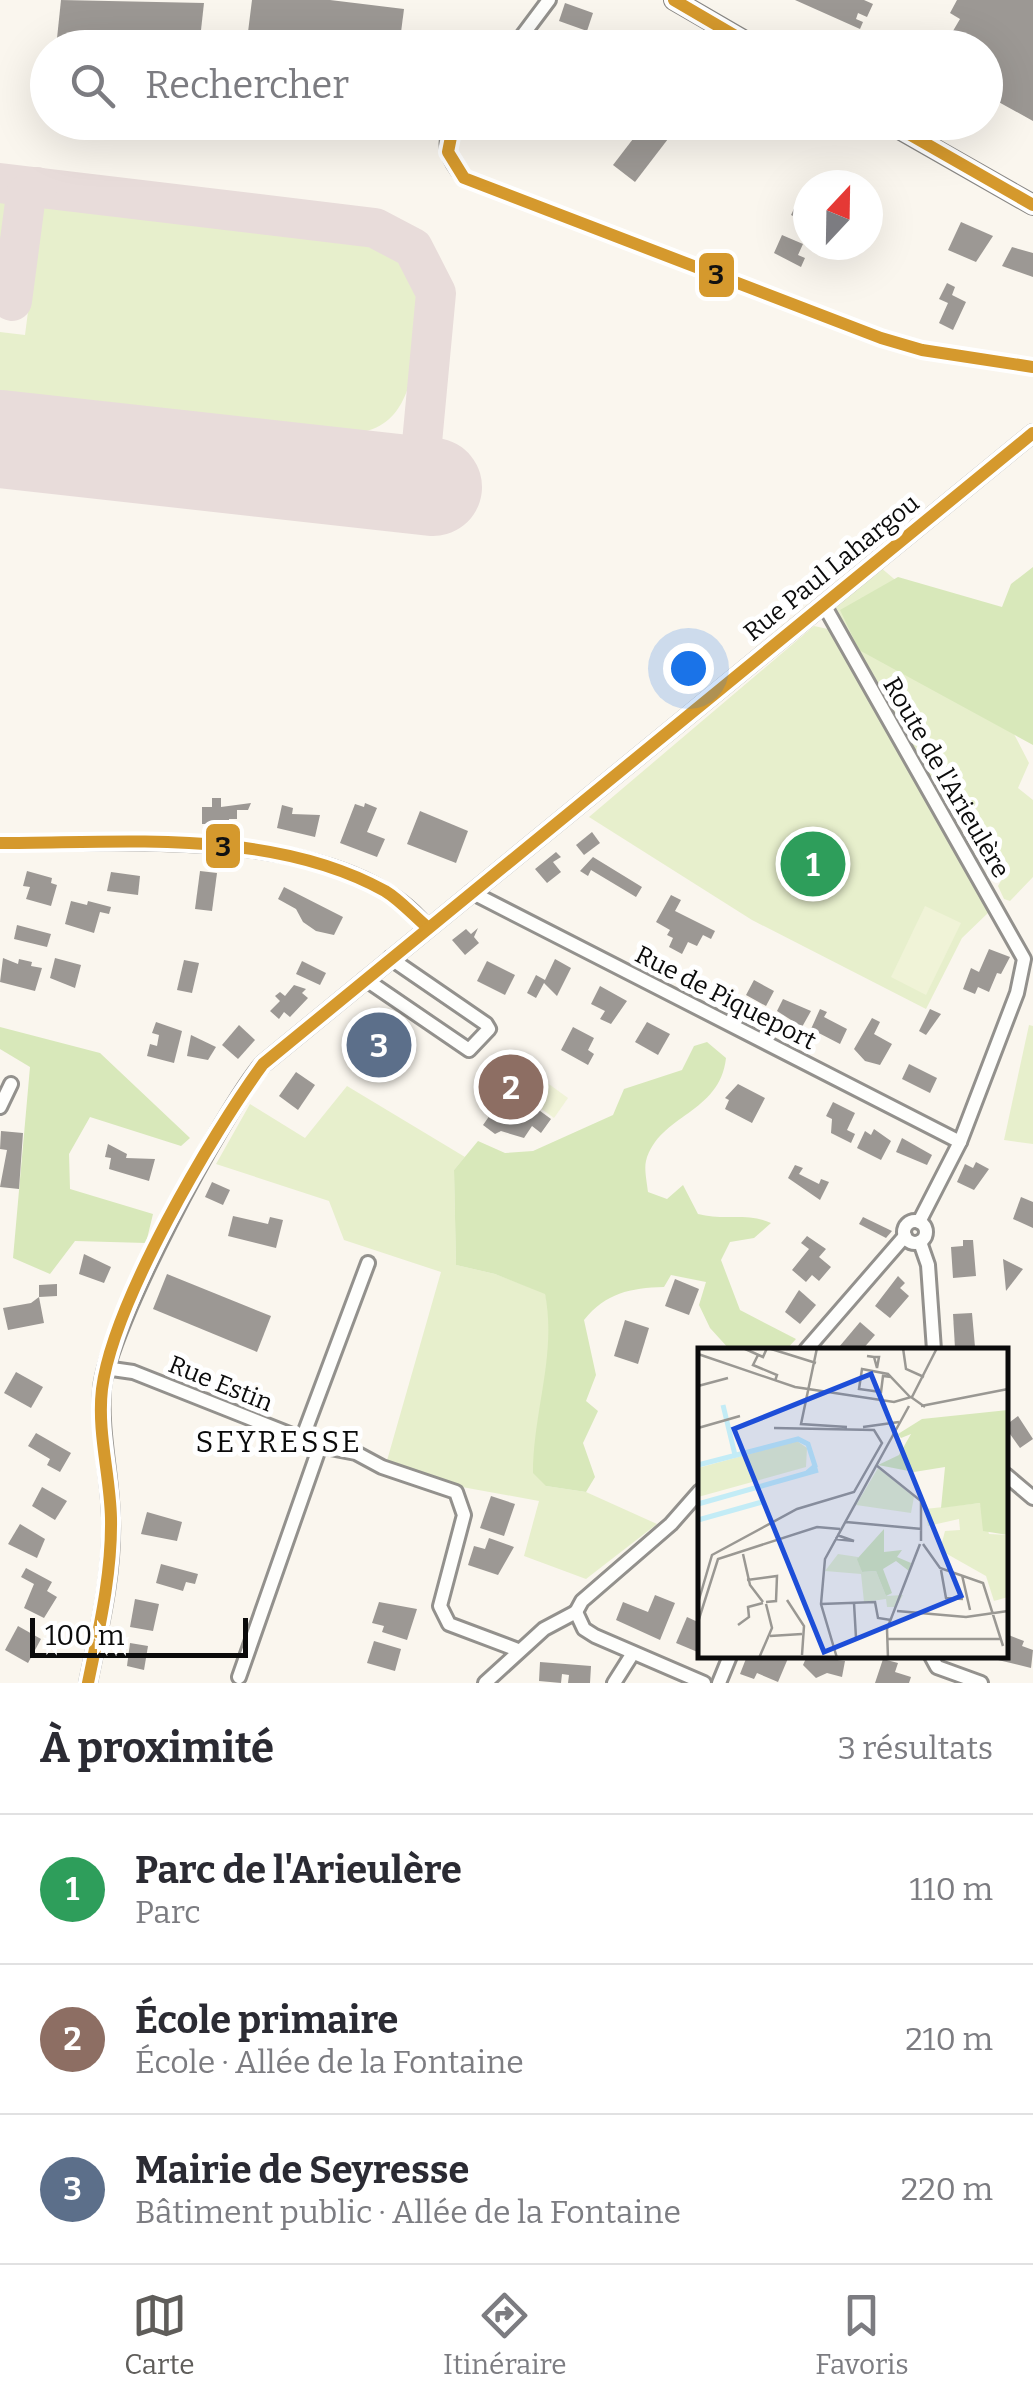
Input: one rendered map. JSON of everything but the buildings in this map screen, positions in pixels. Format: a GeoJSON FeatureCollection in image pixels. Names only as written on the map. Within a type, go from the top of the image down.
{"type":"FeatureCollection","features":[{"type":"Feature","properties":{"kind":"main road"},"geometry":{"type":"LineString","coordinates":[[674,0],[725,30]]}},
{"type":"Feature","properties":{"kind":"main road"},"geometry":{"type":"LineString","coordinates":[[919,140],[1033,205]]}},
{"type":"Feature","properties":{"kind":"street"},"geometry":{"type":"LineString","coordinates":[[526,30],[549,0]]}},
{"type":"Feature","properties":{"kind":"street"},"geometry":{"type":"LineString","coordinates":[[447,140],[450,160],[464,178],[880,338],[922,350],[1033,367]]}},
{"type":"Feature","properties":{"kind":"street","name":"Rue Paul Lahargou"},"geometry":{"type":"LineString","coordinates":[[105,1368],[183,1200],[247,1083],[263,1064],[426,926],[1033,434]]}},
{"type":"Feature","properties":{"kind":"street","name":"Route de l'Arieulère"},"geometry":{"type":"LineString","coordinates":[[808,1348],[905,1236],[905,1227],[918,1222],[960,1142],[1017,993],[1024,959],[824,605]]}},
{"type":"Feature","properties":{"kind":"street"},"geometry":{"type":"LineString","coordinates":[[0,843],[278,851],[394,894],[426,926]]}},
{"type":"Feature","properties":{"kind":"street","name":"Rue de Piqueport"},"geometry":{"type":"LineString","coordinates":[[471,892],[960,1142]]}},
{"type":"Feature","properties":{"kind":"street"},"geometry":{"type":"LineString","coordinates":[[365,979],[469,1050],[479,1044],[490,1029],[486,1024],[390,958]]}},
{"type":"Feature","properties":{"kind":"street"},"geometry":{"type":"LineString","coordinates":[[0,1107],[11,1084]]}},
{"type":"Feature","properties":{"kind":"street"},"geometry":{"type":"LineString","coordinates":[[918,1222],[926,1231],[920,1242]]}},
{"type":"Feature","properties":{"kind":"street"},"geometry":{"type":"LineString","coordinates":[[905,1236],[920,1242],[928,1264],[934,1348]]}},
{"type":"Feature","properties":{"kind":"street"},"geometry":{"type":"LineString","coordinates":[[302,1439],[368,1263]]}},
{"type":"Feature","properties":{"kind":"street"},"geometry":{"type":"LineString","coordinates":[[88,1683],[110,1565],[111,1520],[102,1417],[105,1368]]}},
{"type":"Feature","properties":{"kind":"street","name":"Rue Estin"},"geometry":{"type":"LineString","coordinates":[[105,1368],[133,1372],[320,1446],[356,1453],[382,1467],[456,1492],[464,1516],[440,1606],[449,1624],[518,1650]]}},
{"type":"Feature","properties":{"kind":"street"},"geometry":{"type":"LineString","coordinates":[[239,1676],[320,1446]]}},
{"type":"Feature","properties":{"kind":"street"},"geometry":{"type":"LineString","coordinates":[[1008,1477],[1033,1498]]}},
{"type":"Feature","properties":{"kind":"street"},"geometry":{"type":"LineString","coordinates":[[485,1683],[518,1650],[576,1612],[582,1601],[671,1524],[698,1493]]}},
{"type":"Feature","properties":{"kind":"street"},"geometry":{"type":"LineString","coordinates":[[576,1612],[584,1629],[704,1683]]}},
{"type":"Feature","properties":{"kind":"street"},"geometry":{"type":"LineString","coordinates":[[614,1683],[633,1653]]}},
{"type":"Feature","properties":{"kind":"street"},"geometry":{"type":"LineString","coordinates":[[719,1683],[729,1658]]}},
{"type":"Feature","properties":{"kind":"street"},"geometry":{"type":"LineString","coordinates":[[933,1658],[937,1667],[981,1683]]}},
{"type":"Feature","properties":{"kind":"green space"},"geometry":{"type":"Polygon","coordinates":[[[0,199],[386,248],[411,271],[421,296],[415,359],[402,403],[383,424],[352,433],[0,394],[0,332],[25,335],[29,304],[0,299],[0,199]]]}},
{"type":"Feature","properties":{"kind":"green space"},"geometry":{"type":"Polygon","coordinates":[[[880,567],[965,639],[1029,763],[1018,788],[1033,800],[1033,877],[1010,901],[1004,899],[998,886],[1002,879],[950,799],[945,802],[833,609],[880,567]]]}},
{"type":"Feature","properties":{"kind":"green space"},"geometry":{"type":"Polygon","coordinates":[[[1033,567],[1033,745],[859,650],[840,610],[898,577],[1002,607],[1011,584],[1033,567]]]}},
{"type":"Feature","properties":{"kind":"green space"},"geometry":{"type":"Polygon","coordinates":[[[814,626],[828,629],[989,912],[962,938],[926,1009],[752,920],[589,817],[814,626]]]}},
{"type":"Feature","properties":{"kind":"green space"},"geometry":{"type":"Polygon","coordinates":[[[925,906],[961,923],[926,995],[891,977],[925,906]]]}},
{"type":"Feature","properties":{"kind":"green space"},"geometry":{"type":"Polygon","coordinates":[[[1029,1025],[1033,1026],[1033,1144],[1004,1140],[1029,1025]]]}},
{"type":"Feature","properties":{"kind":"green space"},"geometry":{"type":"Polygon","coordinates":[[[0,1027],[100,1053],[190,1138],[181,1146],[90,1117],[69,1154],[70,1189],[153,1214],[146,1243],[75,1241],[50,1274],[13,1258],[30,1067],[0,1049],[0,1027]]]}},
{"type":"Feature","properties":{"kind":"green space"},"geometry":{"type":"Polygon","coordinates":[[[707,1042],[726,1058],[721,1077],[701,1103],[653,1145],[645,1164],[648,1192],[667,1199],[683,1185],[698,1214],[771,1223],[754,1238],[730,1242],[721,1260],[740,1310],[796,1339],[788,1348],[728,1348],[710,1328],[699,1305],[706,1282],[671,1275],[664,1287],[610,1298],[584,1320],[596,1375],[586,1401],[598,1411],[583,1443],[595,1477],[586,1492],[546,1486],[533,1473],[548,1339],[545,1294],[495,1274],[456,1265],[454,1170],[478,1141],[505,1153],[533,1151],[613,1115],[624,1089],[682,1070],[694,1046],[707,1042]]]}},
{"type":"Feature","properties":{"kind":"green space"},"geometry":{"type":"Polygon","coordinates":[[[535,1074],[568,1098],[554,1118],[521,1094],[535,1074]]]}},
{"type":"Feature","properties":{"kind":"green space"},"geometry":{"type":"Polygon","coordinates":[[[347,1086],[465,1157],[454,1170],[456,1265],[495,1274],[545,1293],[552,1327],[545,1376],[546,1486],[586,1492],[657,1524],[586,1579],[524,1556],[539,1501],[462,1487],[386,1464],[441,1272],[344,1240],[329,1201],[216,1164],[250,1104],[305,1138],[347,1086]]]}},
{"type":"Feature","properties":{"kind":"taxiway"},"geometry":{"type":"LineString","coordinates":[[0,183],[375,228],[413,248],[436,293],[420,464],[399,480],[354,476]]}},
{"type":"Feature","properties":{"kind":"taxiway"},"geometry":{"type":"LineString","coordinates":[[12,301],[26,195],[37,187]]}},
{"type":"Feature","properties":{"kind":"runway"},"geometry":{"type":"LineString","coordinates":[[0,439],[433,487]]}},
{"type":"Feature","properties":{"kind":"transit line","name":"3"},"geometry":{"type":"LineString","coordinates":[[674,0],[725,30]]}},
{"type":"Feature","properties":{"kind":"transit line","name":"3"},"geometry":{"type":"LineString","coordinates":[[450,140],[448,152],[464,178],[881,338],[922,350],[1033,367]]}},
{"type":"Feature","properties":{"kind":"transit line","name":"3"},"geometry":{"type":"LineString","coordinates":[[919,140],[1033,205]]}},
{"type":"Feature","properties":{"kind":"transit line","name":"3"},"geometry":{"type":"LineString","coordinates":[[88,1683],[111,1539],[101,1405],[110,1353],[124,1312],[167,1221],[217,1133],[263,1064],[1033,433]]}},
{"type":"Feature","properties":{"kind":"transit line","name":"3"},"geometry":{"type":"LineString","coordinates":[[0,843],[197,843],[294,857],[341,871],[385,891],[426,926]]}},
{"type":"Feature","properties":{"kind":"place","name":"Parc de l'Arieulère"},"geometry":{"type":"Point","coordinates":[813,864]}},
{"type":"Feature","properties":{"kind":"place","name":"Mairie de Seyresse"},"geometry":{"type":"Point","coordinates":[379,1045]}},
{"type":"Feature","properties":{"kind":"place","name":"École primaire"},"geometry":{"type":"Point","coordinates":[511,1087]}},
{"type":"Feature","properties":{"kind":"district","name":"SEYRESSE"},"geometry":{"type":"Point","coordinates":[279,1442]}}]}
